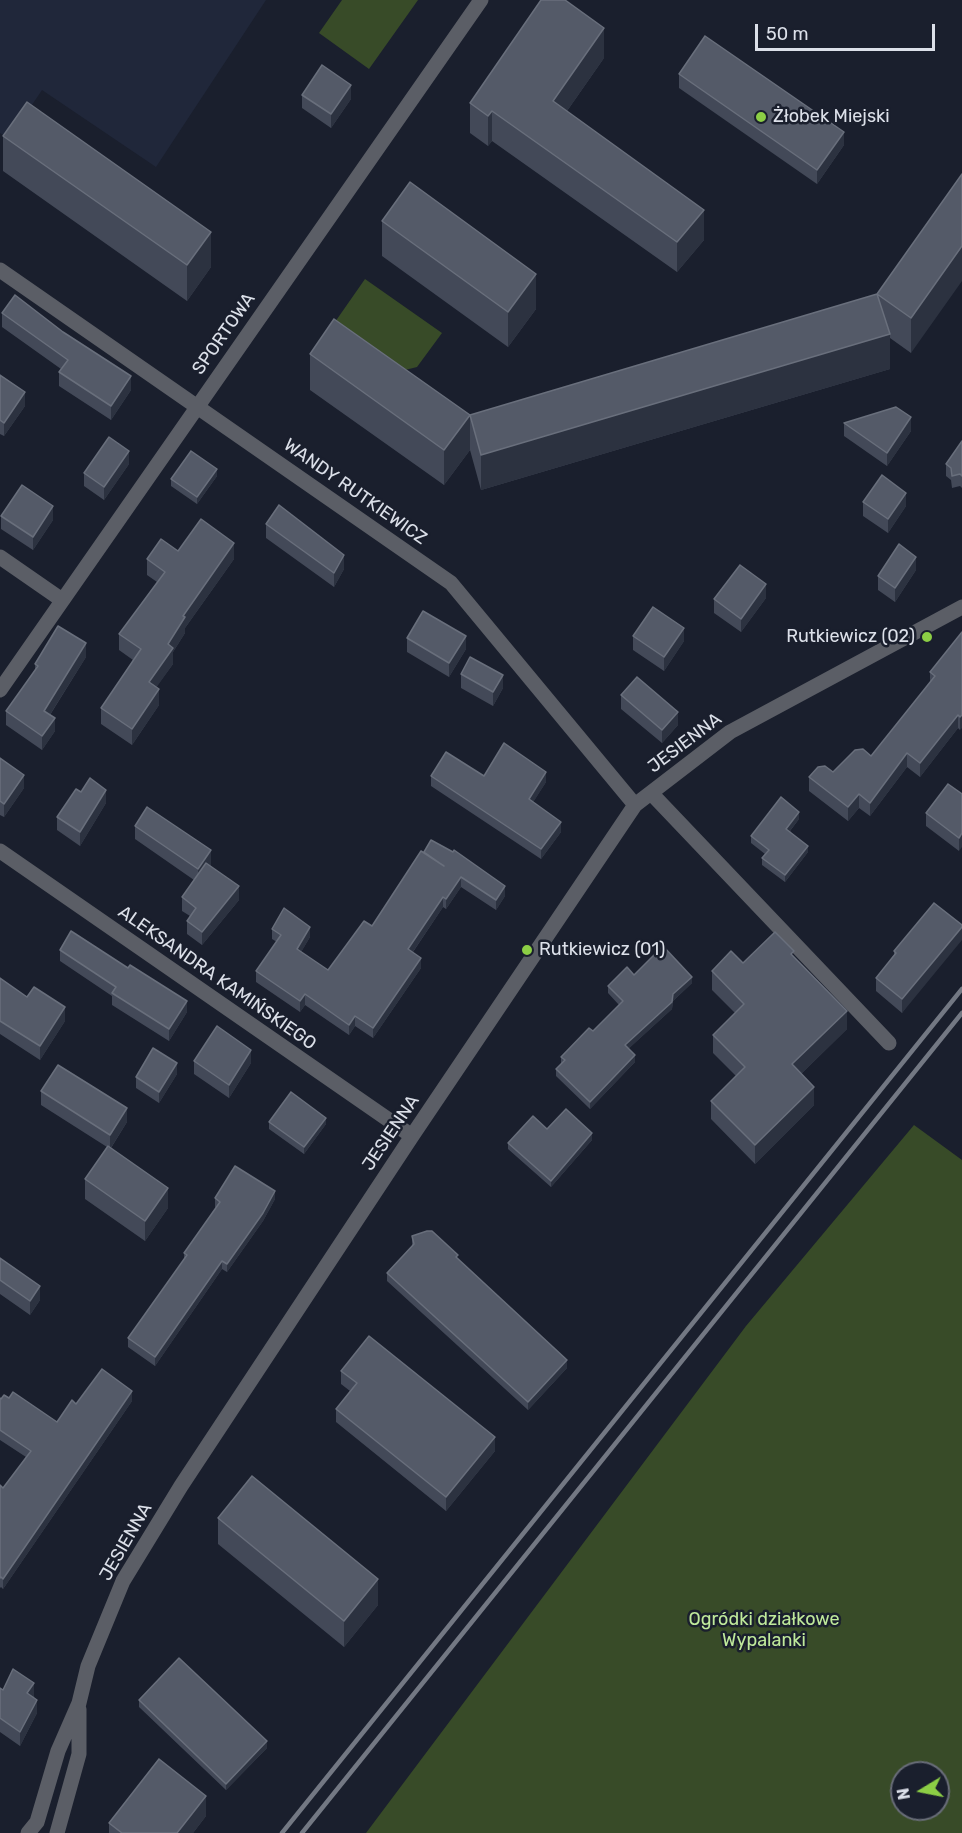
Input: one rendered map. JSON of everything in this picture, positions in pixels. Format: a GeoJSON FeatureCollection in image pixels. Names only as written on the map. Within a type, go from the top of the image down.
{"type":"FeatureCollection","features":[{"type":"Feature","properties":{"kind":"street","name":"SPORTOWA"},"geometry":{"type":"LineString","coordinates":[[0,690],[481,0]]}},
{"type":"Feature","properties":{"kind":"street","name":"WANDY RUTKIEWICZ"},"geometry":{"type":"LineString","coordinates":[[0,270],[451,583],[635,806]]}},
{"type":"Feature","properties":{"kind":"street"},"geometry":{"type":"LineString","coordinates":[[0,557],[62,600]]}},
{"type":"Feature","properties":{"kind":"street","name":"JESIENNA"},"geometry":{"type":"LineString","coordinates":[[28,1833],[37,1822],[58,1750],[79,1703],[88,1666],[123,1581],[181,1486],[412,1136],[635,806],[730,732],[962,607]]}},
{"type":"Feature","properties":{"kind":"street"},"geometry":{"type":"LineString","coordinates":[[651,793],[889,1042]]}},
{"type":"Feature","properties":{"kind":"street","name":"ALEKSANDRA KAMIŃSKIEGO"},"geometry":{"type":"LineString","coordinates":[[0,851],[412,1136]]}},
{"type":"Feature","properties":{"kind":"street"},"geometry":{"type":"LineString","coordinates":[[57,1833],[79,1754],[79,1703]]}},
{"type":"Feature","properties":{"kind":"shaded area"},"geometry":{"type":"Polygon","coordinates":[[[0,0],[266,0],[156,167],[42,90],[9,139],[0,133],[0,0]]]}},
{"type":"Feature","properties":{"kind":"green space"},"geometry":{"type":"Polygon","coordinates":[[[342,0],[418,0],[369,69],[319,33],[342,0]]]}},
{"type":"Feature","properties":{"kind":"green space"},"geometry":{"type":"Polygon","coordinates":[[[365,279],[442,333],[417,367],[405,370],[335,322],[365,279]]]}},
{"type":"Feature","properties":{"kind":"green space","name":"Ogródki działkowe Wypalanki"},"geometry":{"type":"Polygon","coordinates":[[[914,1125],[962,1160],[962,1833],[366,1833],[746,1326],[914,1125]]]}},
{"type":"Feature","properties":{"kind":"building"},"geometry":{"type":"Polygon","coordinates":[[[541,0],[565,0],[604,28],[553,101],[704,210],[677,242],[492,111],[488,116],[470,103],[541,0]]]}},
{"type":"Feature","properties":{"kind":"building","name":"Żłobek Miejski"},"geometry":{"type":"Polygon","coordinates":[[[705,36],[844,132],[817,170],[679,74],[705,36]]]}},
{"type":"Feature","properties":{"kind":"building"},"geometry":{"type":"Polygon","coordinates":[[[322,65],[351,85],[331,114],[302,95],[322,65]]]}},
{"type":"Feature","properties":{"kind":"building"},"geometry":{"type":"Polygon","coordinates":[[[27,102],[211,232],[187,265],[3,136],[27,102]]]}},
{"type":"Feature","properties":{"kind":"building"},"geometry":{"type":"Polygon","coordinates":[[[962,174],[962,246],[911,318],[877,294],[962,174]]]}},
{"type":"Feature","properties":{"kind":"building"},"geometry":{"type":"Polygon","coordinates":[[[410,182],[536,274],[508,312],[382,221],[410,182]]]}},
{"type":"Feature","properties":{"kind":"building"},"geometry":{"type":"Polygon","coordinates":[[[877,294],[890,334],[481,455],[470,415],[877,294]]]}},
{"type":"Feature","properties":{"kind":"building"},"geometry":{"type":"Polygon","coordinates":[[[15,295],[63,332],[131,376],[111,406],[59,372],[68,360],[2,313],[15,295]]]}},
{"type":"Feature","properties":{"kind":"building"},"geometry":{"type":"Polygon","coordinates":[[[334,319],[470,415],[444,450],[310,354],[334,319]]]}},
{"type":"Feature","properties":{"kind":"building"},"geometry":{"type":"Polygon","coordinates":[[[0,375],[25,392],[4,423],[0,420],[0,375]]]}},
{"type":"Feature","properties":{"kind":"building"},"geometry":{"type":"Polygon","coordinates":[[[896,407],[911,417],[887,453],[844,423],[896,407]]]}},
{"type":"Feature","properties":{"kind":"building"},"geometry":{"type":"Polygon","coordinates":[[[109,437],[129,451],[104,487],[84,473],[109,437]]]}},
{"type":"Feature","properties":{"kind":"building"},"geometry":{"type":"Polygon","coordinates":[[[962,441],[962,476],[960,474],[952,476],[951,468],[946,464],[962,441]]]}},
{"type":"Feature","properties":{"kind":"building"},"geometry":{"type":"Polygon","coordinates":[[[191,451],[217,469],[197,497],[171,479],[191,451]]]}},
{"type":"Feature","properties":{"kind":"building"},"geometry":{"type":"Polygon","coordinates":[[[882,475],[906,493],[888,519],[863,502],[882,475]]]}},
{"type":"Feature","properties":{"kind":"building"},"geometry":{"type":"Polygon","coordinates":[[[22,485],[53,506],[33,537],[1,516],[22,485]]]}},
{"type":"Feature","properties":{"kind":"building"},"geometry":{"type":"Polygon","coordinates":[[[279,505],[344,555],[334,573],[266,524],[279,505]]]}},
{"type":"Feature","properties":{"kind":"building"},"geometry":{"type":"Polygon","coordinates":[[[201,519],[234,543],[183,616],[185,617],[168,644],[173,648],[149,682],[159,689],[132,729],[101,708],[141,649],[119,634],[165,572],[147,559],[161,539],[178,551],[201,519]]]}},
{"type":"Feature","properties":{"kind":"building"},"geometry":{"type":"Polygon","coordinates":[[[899,544],[916,557],[895,588],[878,576],[899,544]]]}},
{"type":"Feature","properties":{"kind":"building"},"geometry":{"type":"Polygon","coordinates":[[[740,565],[766,584],[741,619],[714,599],[740,565]]]}},
{"type":"Feature","properties":{"kind":"building"},"geometry":{"type":"Polygon","coordinates":[[[653,607],[684,628],[664,657],[633,636],[653,607]]]}},
{"type":"Feature","properties":{"kind":"building"},"geometry":{"type":"Polygon","coordinates":[[[423,611],[466,636],[449,663],[407,638],[423,611]]]}},
{"type":"Feature","properties":{"kind":"building"},"geometry":{"type":"Polygon","coordinates":[[[58,626],[86,643],[44,711],[55,718],[42,736],[6,711],[38,666],[35,664],[58,626]]]}},
{"type":"Feature","properties":{"kind":"building"},"geometry":{"type":"Polygon","coordinates":[[[962,632],[962,715],[960,717],[958,715],[920,763],[907,753],[870,803],[859,794],[848,807],[809,777],[818,767],[825,766],[833,772],[855,750],[863,749],[871,756],[935,676],[930,672],[962,632]]]}},
{"type":"Feature","properties":{"kind":"building"},"geometry":{"type":"Polygon","coordinates":[[[470,657],[503,675],[493,692],[461,674],[470,657]]]}},
{"type":"Feature","properties":{"kind":"building"},"geometry":{"type":"Polygon","coordinates":[[[637,677],[678,712],[662,730],[621,695],[637,677]]]}},
{"type":"Feature","properties":{"kind":"building"},"geometry":{"type":"Polygon","coordinates":[[[504,743],[546,772],[529,799],[561,822],[541,849],[431,776],[446,752],[484,776],[504,743]]]}},
{"type":"Feature","properties":{"kind":"building"},"geometry":{"type":"Polygon","coordinates":[[[0,758],[24,775],[4,804],[0,801],[0,758]]]}},
{"type":"Feature","properties":{"kind":"building"},"geometry":{"type":"Polygon","coordinates":[[[90,778],[106,790],[80,832],[57,817],[76,789],[81,792],[90,778]]]}},
{"type":"Feature","properties":{"kind":"building"},"geometry":{"type":"Polygon","coordinates":[[[948,784],[962,794],[962,833],[959,838],[926,813],[948,784]]]}},
{"type":"Feature","properties":{"kind":"building"},"geometry":{"type":"Polygon","coordinates":[[[781,797],[799,812],[786,829],[808,846],[785,875],[762,858],[769,850],[751,836],[781,797]]]}},
{"type":"Feature","properties":{"kind":"building"},"geometry":{"type":"Polygon","coordinates":[[[147,807],[211,850],[198,869],[135,826],[147,807]]]}},
{"type":"Feature","properties":{"kind":"building"},"geometry":{"type":"Polygon","coordinates":[[[431,840],[453,852],[454,850],[505,886],[496,900],[461,877],[446,899],[443,897],[408,949],[421,958],[373,1028],[355,1016],[349,1025],[305,994],[300,1001],[256,971],[281,935],[272,929],[284,908],[310,927],[297,949],[328,970],[364,921],[372,926],[421,851],[444,866],[424,852],[431,840]]]}},
{"type":"Feature","properties":{"kind":"building"},"geometry":{"type":"Polygon","coordinates":[[[206,863],[239,886],[202,932],[187,921],[196,908],[182,897],[206,863]]]}},
{"type":"Feature","properties":{"kind":"building"},"geometry":{"type":"Polygon","coordinates":[[[934,903],[962,927],[902,999],[876,978],[896,953],[894,951],[934,903]]]}},
{"type":"Feature","properties":{"kind":"building"},"geometry":{"type":"Polygon","coordinates":[[[71,931],[128,968],[130,965],[187,1001],[169,1029],[112,993],[116,987],[60,950],[71,931]]]}},
{"type":"Feature","properties":{"kind":"building"},"geometry":{"type":"Polygon","coordinates":[[[775,932],[794,951],[791,954],[847,1011],[792,1064],[814,1087],[755,1145],[711,1101],[745,1067],[713,1035],[744,1004],[712,971],[731,951],[743,963],[775,932]]]}},
{"type":"Feature","properties":{"kind":"building"},"geometry":{"type":"Polygon","coordinates":[[[663,946],[692,977],[673,994],[672,1002],[625,1045],[635,1055],[590,1102],[556,1069],[565,1060],[561,1057],[589,1028],[593,1031],[623,1001],[608,986],[627,967],[634,975],[663,946]]]}},
{"type":"Feature","properties":{"kind":"building"},"geometry":{"type":"Polygon","coordinates":[[[0,978],[27,997],[34,987],[65,1007],[40,1046],[0,1021],[0,978]]]}},
{"type":"Feature","properties":{"kind":"building"},"geometry":{"type":"Polygon","coordinates":[[[217,1026],[251,1050],[229,1085],[194,1061],[217,1026]]]}},
{"type":"Feature","properties":{"kind":"building"},"geometry":{"type":"Polygon","coordinates":[[[153,1048],[177,1063],[159,1092],[136,1077],[153,1048]]]}},
{"type":"Feature","properties":{"kind":"building"},"geometry":{"type":"Polygon","coordinates":[[[58,1065],[127,1108],[110,1135],[41,1091],[58,1065]]]}},
{"type":"Feature","properties":{"kind":"building"},"geometry":{"type":"Polygon","coordinates":[[[291,1092],[326,1118],[304,1147],[269,1122],[291,1092]]]}},
{"type":"Feature","properties":{"kind":"building"},"geometry":{"type":"Polygon","coordinates":[[[566,1109],[592,1133],[551,1181],[508,1143],[533,1116],[547,1129],[566,1109]]]}},
{"type":"Feature","properties":{"kind":"building"},"geometry":{"type":"Polygon","coordinates":[[[108,1146],[168,1188],[145,1221],[85,1179],[108,1146]]]}},
{"type":"Feature","properties":{"kind":"building"},"geometry":{"type":"Polygon","coordinates":[[[235,1166],[275,1191],[263,1213],[227,1264],[222,1261],[155,1357],[128,1338],[187,1255],[184,1253],[220,1202],[215,1198],[235,1166]]]}},
{"type":"Feature","properties":{"kind":"building"},"geometry":{"type":"Polygon","coordinates":[[[432,1231],[458,1255],[456,1257],[567,1360],[528,1402],[387,1273],[414,1244],[412,1236],[432,1231]]]}},
{"type":"Feature","properties":{"kind":"building"},"geometry":{"type":"Polygon","coordinates":[[[0,1258],[40,1286],[30,1301],[0,1280],[0,1258]]]}},
{"type":"Feature","properties":{"kind":"building"},"geometry":{"type":"Polygon","coordinates":[[[369,1336],[495,1437],[446,1497],[336,1409],[357,1383],[341,1371],[369,1336]]]}},
{"type":"Feature","properties":{"kind":"building"},"geometry":{"type":"Polygon","coordinates":[[[102,1369],[132,1391],[3,1579],[0,1578],[0,1485],[3,1488],[31,1451],[0,1430],[0,1398],[4,1395],[9,1398],[13,1392],[57,1422],[72,1400],[76,1404],[102,1369]]]}},
{"type":"Feature","properties":{"kind":"building"},"geometry":{"type":"Polygon","coordinates":[[[252,1476],[378,1579],[344,1621],[218,1518],[252,1476]]]}},
{"type":"Feature","properties":{"kind":"building"},"geometry":{"type":"Polygon","coordinates":[[[179,1658],[267,1741],[226,1784],[139,1700],[179,1658]]]}},
{"type":"Feature","properties":{"kind":"building"},"geometry":{"type":"Polygon","coordinates":[[[13,1669],[34,1683],[27,1693],[37,1700],[20,1732],[0,1718],[0,1688],[3,1690],[13,1669]]]}},
{"type":"Feature","properties":{"kind":"building"},"geometry":{"type":"Polygon","coordinates":[[[159,1759],[206,1796],[177,1833],[122,1833],[109,1823],[159,1759]]]}},
{"type":"Feature","properties":{"kind":"railway"},"geometry":{"type":"LineString","coordinates":[[282,1833],[962,989]]}},
{"type":"Feature","properties":{"kind":"railway"},"geometry":{"type":"LineString","coordinates":[[302,1833],[962,1013]]}},
{"type":"Feature","properties":{"kind":"place","name":"Żłobek Miejski"},"geometry":{"type":"Point","coordinates":[761,117]}},
{"type":"Feature","properties":{"kind":"place","name":"Rutkiewicz (02)"},"geometry":{"type":"Point","coordinates":[927,637]}},
{"type":"Feature","properties":{"kind":"place","name":"Rutkiewicz (01)"},"geometry":{"type":"Point","coordinates":[527,950]}}]}
